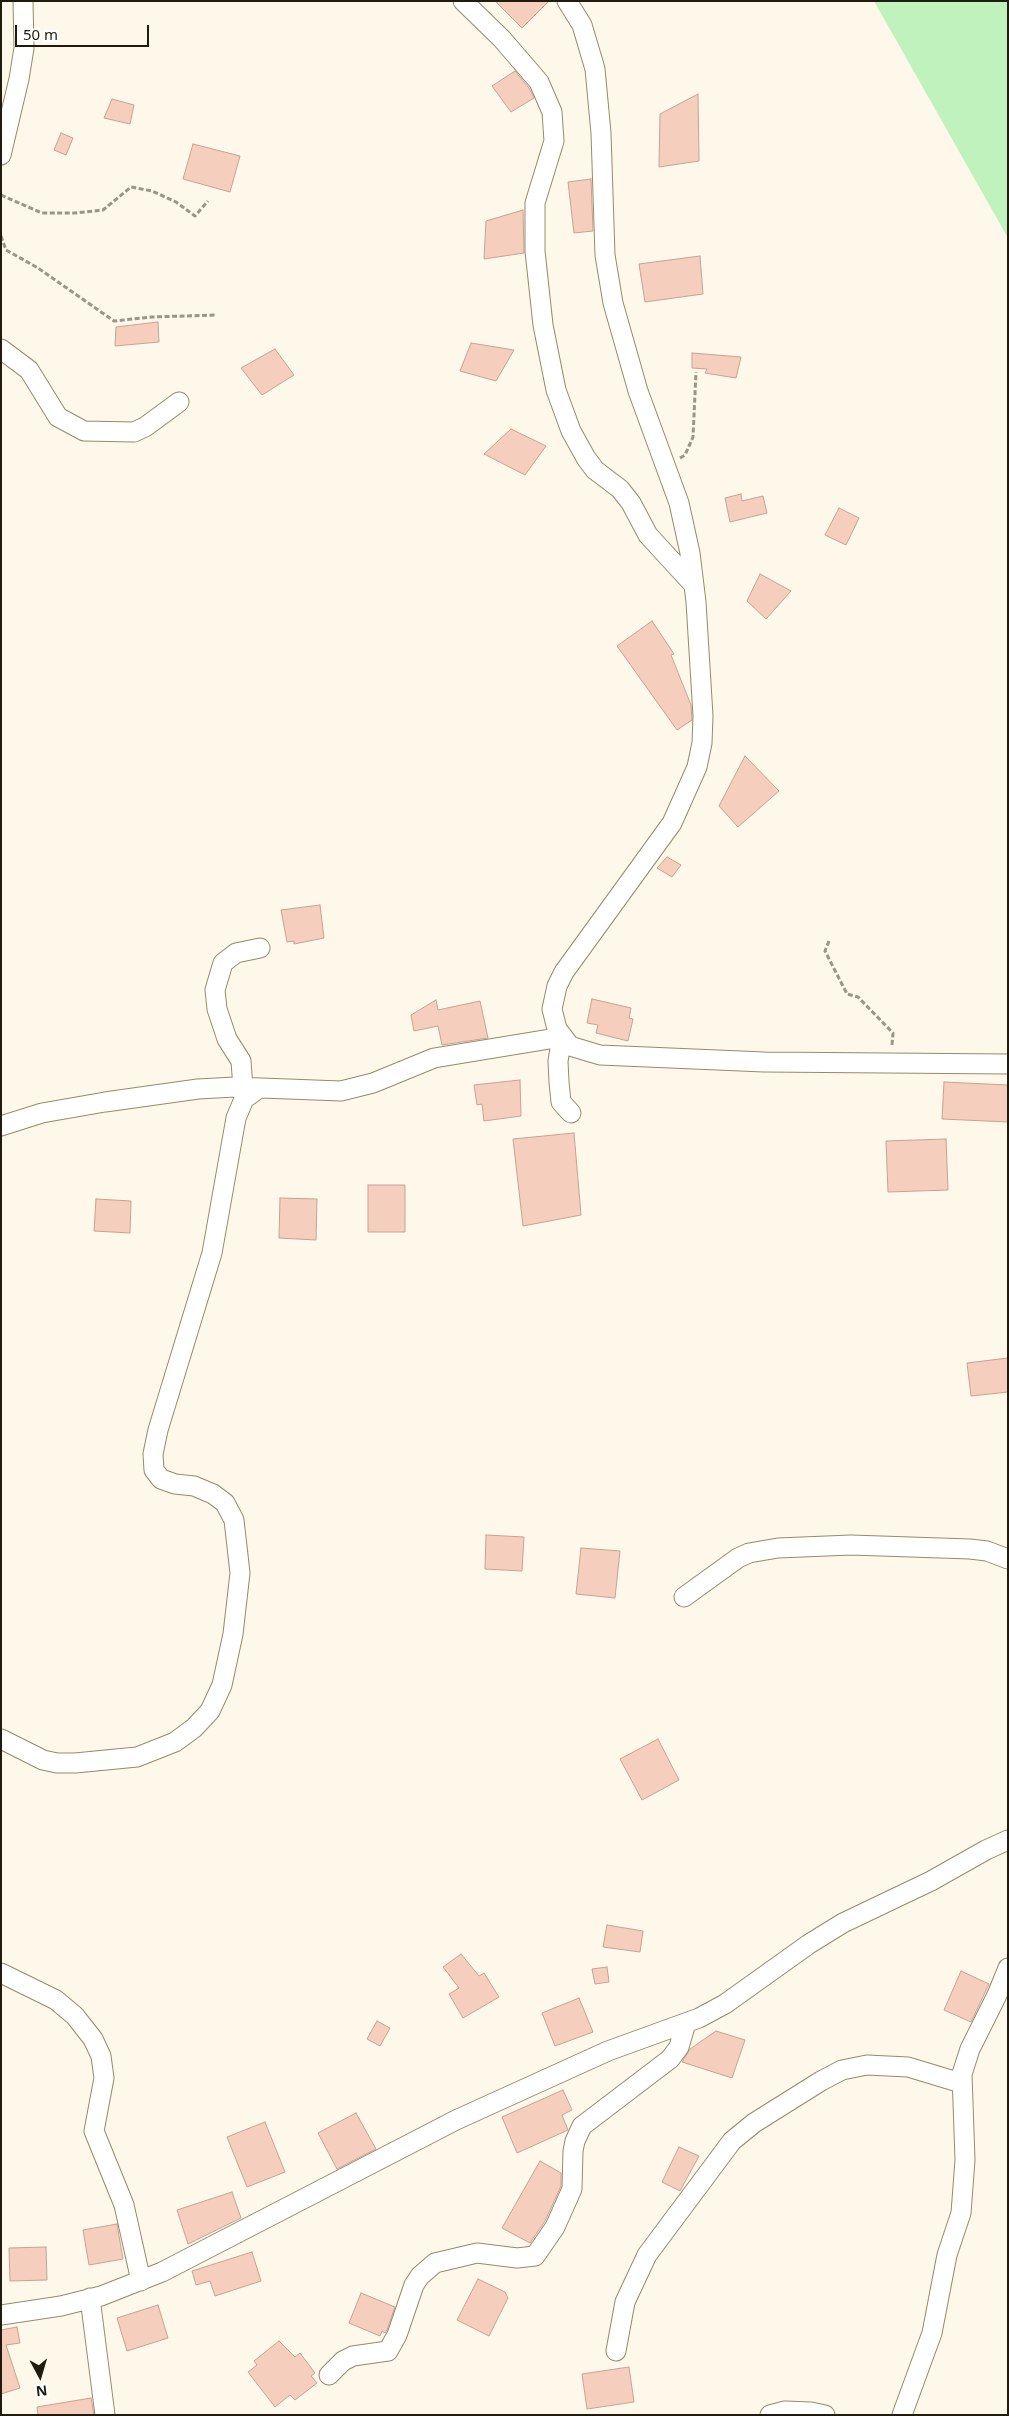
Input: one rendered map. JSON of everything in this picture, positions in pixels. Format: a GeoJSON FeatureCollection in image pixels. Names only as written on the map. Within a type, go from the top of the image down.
{"type":"FeatureCollection","features":[{"type":"Feature","properties":{"kind":"street"},"geometry":{"type":"LineString","coordinates":[[1,155],[24,48],[23,1]]}},
{"type":"Feature","properties":{"kind":"street"},"geometry":{"type":"LineString","coordinates":[[463,1],[502,39],[539,82],[552,112],[554,141],[536,203],[535,251],[543,326],[556,390],[570,431],[595,470],[620,489],[659,548],[693,584]]}},
{"type":"Feature","properties":{"kind":"street"},"geometry":{"type":"LineString","coordinates":[[567,1],[582,25],[595,69],[601,133],[605,255],[613,303],[638,391],[679,503],[690,553],[703,716],[702,743],[697,767],[672,823],[564,972],[557,986],[552,1009],[553,1020],[562,1037],[570,1046],[600,1055],[764,1062],[1008,1064]]}},
{"type":"Feature","properties":{"kind":"street"},"geometry":{"type":"LineString","coordinates":[[1,350],[29,370],[58,417],[84,431],[134,432],[145,427],[179,402]]}},
{"type":"Feature","properties":{"kind":"street"},"geometry":{"type":"LineString","coordinates":[[1,1739],[43,1760],[58,1762],[75,1763],[137,1756],[175,1742],[194,1728],[210,1711],[222,1685],[233,1634],[240,1573],[234,1520],[225,1503],[212,1494],[201,1488],[168,1483],[161,1479],[154,1470],[153,1454],[158,1430],[212,1253],[236,1118],[250,1088],[241,1061],[227,1039],[217,1009],[215,990],[223,962],[236,953],[260,948]]}},
{"type":"Feature","properties":{"kind":"street"},"geometry":{"type":"LineString","coordinates":[[1,1126],[42,1113],[198,1089],[250,1088],[341,1091],[373,1083],[434,1058],[562,1037]]}},
{"type":"Feature","properties":{"kind":"street"},"geometry":{"type":"LineString","coordinates":[[562,1037],[558,1061],[559,1082],[562,1102],[572,1113]]}},
{"type":"Feature","properties":{"kind":"street"},"geometry":{"type":"LineString","coordinates":[[684,1597],[738,1558],[749,1553],[778,1548],[852,1545],[970,1549],[987,1551],[1008,1559]]}},
{"type":"Feature","properties":{"kind":"street"},"geometry":{"type":"LineString","coordinates":[[1,2315],[61,2306],[141,2281],[231,2238],[354,2171],[456,2120],[608,2051],[686,2023],[725,2004],[809,1944],[843,1923],[931,1881],[986,1850],[1008,1840]]}},
{"type":"Feature","properties":{"kind":"street"},"geometry":{"type":"LineString","coordinates":[[902,2415],[932,2333],[947,2255],[961,2213],[965,2160],[962,2074],[970,2049],[1008,1968]]}},
{"type":"Feature","properties":{"kind":"street"},"geometry":{"type":"LineString","coordinates":[[1,1973],[56,2000],[75,2016],[93,2040],[101,2056],[104,2078],[94,2131],[124,2205],[141,2281]]}},
{"type":"Feature","properties":{"kind":"street"},"geometry":{"type":"LineString","coordinates":[[329,2375],[343,2361],[353,2356],[388,2351],[397,2334],[414,2285],[420,2276],[435,2263],[477,2253],[517,2258],[535,2256],[556,2227],[572,2189],[574,2141],[582,2126],[670,2059],[679,2047],[686,2023]]}},
{"type":"Feature","properties":{"kind":"street"},"geometry":{"type":"LineString","coordinates":[[616,2351],[625,2302],[647,2255],[732,2141],[754,2124],[821,2081],[842,2070],[868,2065],[908,2067],[961,2083]]}},
{"type":"Feature","properties":{"kind":"street"},"geometry":{"type":"LineString","coordinates":[[90,2298],[105,2415]]}},
{"type":"Feature","properties":{"kind":"street"},"geometry":{"type":"LineString","coordinates":[[770,2415],[785,2411],[811,2412],[825,2415]]}},
{"type":"Feature","properties":{"kind":"path"},"geometry":{"type":"LineString","coordinates":[[1,195],[42,213],[75,214],[104,210],[131,187],[152,191],[176,202],[195,216],[208,201]]}},
{"type":"Feature","properties":{"kind":"path"},"geometry":{"type":"LineString","coordinates":[[1,236],[6,250],[38,268],[114,321],[152,317],[216,316]]}},
{"type":"Feature","properties":{"kind":"path"},"geometry":{"type":"LineString","coordinates":[[667,466],[685,455],[693,437],[696,372]]}},
{"type":"Feature","properties":{"kind":"path"},"geometry":{"type":"LineString","coordinates":[[829,941],[825,951],[847,994],[858,997],[893,1033],[891,1063]]}},
{"type":"Feature","properties":{"kind":"green space"},"geometry":{"type":"Polygon","coordinates":[[[874,1],[1008,1],[1008,238],[874,1]]]}},
{"type":"Feature","properties":{"kind":"building"},"geometry":{"type":"Polygon","coordinates":[[[495,1],[549,1],[522,28],[495,1]]]}},
{"type":"Feature","properties":{"kind":"building"},"geometry":{"type":"Polygon","coordinates":[[[515,71],[529,88],[534,98],[511,112],[492,86],[515,71]]]}},
{"type":"Feature","properties":{"kind":"building"},"geometry":{"type":"Polygon","coordinates":[[[698,94],[699,161],[659,167],[660,114],[698,94]]]}},
{"type":"Feature","properties":{"kind":"building"},"geometry":{"type":"Polygon","coordinates":[[[112,99],[134,105],[130,124],[104,118],[112,99]]]}},
{"type":"Feature","properties":{"kind":"building"},"geometry":{"type":"Polygon","coordinates":[[[61,133],[73,138],[66,155],[54,150],[61,133]]]}},
{"type":"Feature","properties":{"kind":"building"},"geometry":{"type":"Polygon","coordinates":[[[193,144],[240,156],[230,192],[183,179],[193,144]]]}},
{"type":"Feature","properties":{"kind":"building"},"geometry":{"type":"Polygon","coordinates":[[[591,179],[593,231],[574,233],[568,182],[591,179]]]}},
{"type":"Feature","properties":{"kind":"building"},"geometry":{"type":"Polygon","coordinates":[[[523,210],[524,253],[484,259],[486,221],[523,210]]]}},
{"type":"Feature","properties":{"kind":"building"},"geometry":{"type":"Polygon","coordinates":[[[700,256],[703,294],[645,302],[639,264],[700,256]]]}},
{"type":"Feature","properties":{"kind":"building"},"geometry":{"type":"Polygon","coordinates":[[[158,322],[159,342],[115,346],[116,327],[158,322]]]}},
{"type":"Feature","properties":{"kind":"building"},"geometry":{"type":"Polygon","coordinates":[[[471,343],[514,350],[496,381],[460,371],[471,343]]]}},
{"type":"Feature","properties":{"kind":"building"},"geometry":{"type":"Polygon","coordinates":[[[275,349],[294,375],[262,395],[241,368],[275,349]]]}},
{"type":"Feature","properties":{"kind":"building"},"geometry":{"type":"Polygon","coordinates":[[[692,353],[741,357],[736,378],[705,373],[707,369],[692,368],[692,353]]]}},
{"type":"Feature","properties":{"kind":"building"},"geometry":{"type":"Polygon","coordinates":[[[511,429],[546,446],[525,475],[484,454],[511,429]]]}},
{"type":"Feature","properties":{"kind":"building"},"geometry":{"type":"Polygon","coordinates":[[[741,494],[742,501],[763,496],[767,513],[730,522],[725,498],[741,494]]]}},
{"type":"Feature","properties":{"kind":"building"},"geometry":{"type":"Polygon","coordinates":[[[839,508],[859,518],[846,545],[825,535],[839,508]]]}},
{"type":"Feature","properties":{"kind":"building"},"geometry":{"type":"Polygon","coordinates":[[[760,574],[791,591],[766,619],[747,601],[760,574]]]}},
{"type":"Feature","properties":{"kind":"building"},"geometry":{"type":"Polygon","coordinates":[[[652,621],[674,654],[671,655],[691,705],[692,720],[677,730],[617,646],[652,621]]]}},
{"type":"Feature","properties":{"kind":"building"},"geometry":{"type":"Polygon","coordinates":[[[745,756],[779,791],[738,827],[719,806],[745,756]]]}},
{"type":"Feature","properties":{"kind":"building"},"geometry":{"type":"Polygon","coordinates":[[[667,857],[681,865],[672,877],[657,868],[667,857]]]}},
{"type":"Feature","properties":{"kind":"building"},"geometry":{"type":"Polygon","coordinates":[[[320,905],[324,938],[294,944],[294,941],[287,942],[281,910],[320,905]]]}},
{"type":"Feature","properties":{"kind":"building"},"geometry":{"type":"Polygon","coordinates":[[[592,999],[631,1008],[629,1018],[633,1019],[628,1041],[596,1033],[598,1025],[587,1023],[592,999]]]}},
{"type":"Feature","properties":{"kind":"building"},"geometry":{"type":"Polygon","coordinates":[[[436,1000],[438,1010],[480,1001],[488,1038],[442,1045],[438,1026],[414,1031],[411,1015],[436,1000]]]}},
{"type":"Feature","properties":{"kind":"building"},"geometry":{"type":"Polygon","coordinates":[[[520,1080],[521,1116],[484,1121],[482,1104],[477,1105],[474,1085],[520,1080]]]}},
{"type":"Feature","properties":{"kind":"building"},"geometry":{"type":"Polygon","coordinates":[[[944,1082],[1008,1085],[1008,1122],[942,1119],[944,1082]]]}},
{"type":"Feature","properties":{"kind":"building"},"geometry":{"type":"Polygon","coordinates":[[[574,1133],[581,1215],[523,1226],[513,1139],[574,1133]]]}},
{"type":"Feature","properties":{"kind":"building"},"geometry":{"type":"Polygon","coordinates":[[[946,1139],[948,1190],[888,1192],[886,1141],[946,1139]]]}},
{"type":"Feature","properties":{"kind":"building"},"geometry":{"type":"Polygon","coordinates":[[[368,1185],[405,1185],[405,1232],[368,1232],[368,1185]]]}},
{"type":"Feature","properties":{"kind":"building"},"geometry":{"type":"Polygon","coordinates":[[[280,1198],[317,1199],[316,1240],[279,1238],[280,1198]]]}},
{"type":"Feature","properties":{"kind":"building"},"geometry":{"type":"Polygon","coordinates":[[[96,1199],[131,1201],[130,1233],[94,1231],[96,1199]]]}},
{"type":"Feature","properties":{"kind":"building"},"geometry":{"type":"Polygon","coordinates":[[[1008,1358],[1008,1392],[971,1396],[967,1363],[1008,1358]]]}},
{"type":"Feature","properties":{"kind":"building"},"geometry":{"type":"Polygon","coordinates":[[[486,1535],[524,1537],[522,1571],[485,1569],[486,1535]]]}},
{"type":"Feature","properties":{"kind":"building"},"geometry":{"type":"Polygon","coordinates":[[[581,1548],[620,1551],[615,1598],[576,1594],[581,1548]]]}},
{"type":"Feature","properties":{"kind":"building"},"geometry":{"type":"Polygon","coordinates":[[[658,1739],[679,1780],[642,1800],[620,1759],[658,1739]]]}},
{"type":"Feature","properties":{"kind":"building"},"geometry":{"type":"Polygon","coordinates":[[[607,1925],[643,1931],[640,1952],[603,1947],[607,1925]]]}},
{"type":"Feature","properties":{"kind":"building"},"geometry":{"type":"Polygon","coordinates":[[[461,1954],[479,1976],[484,1973],[499,1997],[463,2018],[449,1994],[459,1988],[443,1967],[461,1954]]]}},
{"type":"Feature","properties":{"kind":"building"},"geometry":{"type":"Polygon","coordinates":[[[607,1967],[609,1982],[595,1984],[592,1969],[607,1967]]]}},
{"type":"Feature","properties":{"kind":"building"},"geometry":{"type":"Polygon","coordinates":[[[961,1971],[989,1984],[971,2022],[944,2010],[961,1971]]]}},
{"type":"Feature","properties":{"kind":"building"},"geometry":{"type":"Polygon","coordinates":[[[579,1998],[593,2032],[555,2046],[542,2013],[579,1998]]]}},
{"type":"Feature","properties":{"kind":"building"},"geometry":{"type":"Polygon","coordinates":[[[377,2021],[390,2028],[380,2046],[367,2039],[377,2021]]]}},
{"type":"Feature","properties":{"kind":"building"},"geometry":{"type":"Polygon","coordinates":[[[716,2031],[745,2040],[732,2078],[682,2062],[690,2049],[716,2031]]]}},
{"type":"Feature","properties":{"kind":"building"},"geometry":{"type":"Polygon","coordinates":[[[563,2090],[572,2110],[562,2115],[568,2130],[517,2153],[502,2117],[563,2090]]]}},
{"type":"Feature","properties":{"kind":"building"},"geometry":{"type":"Polygon","coordinates":[[[356,2113],[376,2149],[337,2169],[318,2133],[356,2113]]]}},
{"type":"Feature","properties":{"kind":"building"},"geometry":{"type":"Polygon","coordinates":[[[265,2122],[285,2172],[247,2187],[227,2137],[265,2122]]]}},
{"type":"Feature","properties":{"kind":"building"},"geometry":{"type":"Polygon","coordinates":[[[679,2147],[699,2156],[680,2191],[662,2182],[679,2147]]]}},
{"type":"Feature","properties":{"kind":"building"},"geometry":{"type":"Polygon","coordinates":[[[540,2161],[561,2173],[561,2186],[545,2221],[530,2243],[502,2228],[540,2161]]]}},
{"type":"Feature","properties":{"kind":"building"},"geometry":{"type":"Polygon","coordinates":[[[232,2192],[241,2218],[188,2244],[177,2210],[232,2192]]]}},
{"type":"Feature","properties":{"kind":"building"},"geometry":{"type":"Polygon","coordinates":[[[117,2224],[123,2259],[89,2265],[83,2230],[117,2224]]]}},
{"type":"Feature","properties":{"kind":"building"},"geometry":{"type":"Polygon","coordinates":[[[46,2247],[47,2280],[10,2281],[9,2248],[46,2247]]]}},
{"type":"Feature","properties":{"kind":"building"},"geometry":{"type":"Polygon","coordinates":[[[252,2252],[261,2281],[215,2296],[210,2281],[196,2285],[192,2271],[252,2252]]]}},
{"type":"Feature","properties":{"kind":"building"},"geometry":{"type":"Polygon","coordinates":[[[478,2279],[505,2292],[508,2298],[489,2336],[457,2320],[478,2279]]]}},
{"type":"Feature","properties":{"kind":"building"},"geometry":{"type":"Polygon","coordinates":[[[361,2293],[395,2307],[387,2330],[385,2333],[382,2331],[380,2336],[349,2323],[361,2293]]]}},
{"type":"Feature","properties":{"kind":"building"},"geometry":{"type":"Polygon","coordinates":[[[158,2305],[168,2338],[127,2351],[117,2318],[158,2305]]]}},
{"type":"Feature","properties":{"kind":"building"},"geometry":{"type":"Polygon","coordinates":[[[17,2327],[20,2343],[6,2345],[20,2388],[1,2394],[1,2330],[17,2327]]]}},
{"type":"Feature","properties":{"kind":"building"},"geometry":{"type":"Polygon","coordinates":[[[279,2341],[295,2357],[300,2353],[315,2373],[311,2376],[317,2383],[295,2400],[290,2395],[275,2407],[248,2372],[257,2365],[254,2361],[279,2341]]]}},
{"type":"Feature","properties":{"kind":"building"},"geometry":{"type":"Polygon","coordinates":[[[629,2367],[634,2402],[587,2409],[582,2374],[629,2367]]]}},
{"type":"Feature","properties":{"kind":"building"},"geometry":{"type":"Polygon","coordinates":[[[91,2398],[94,2415],[38,2415],[37,2407],[91,2398]]]}}]}
